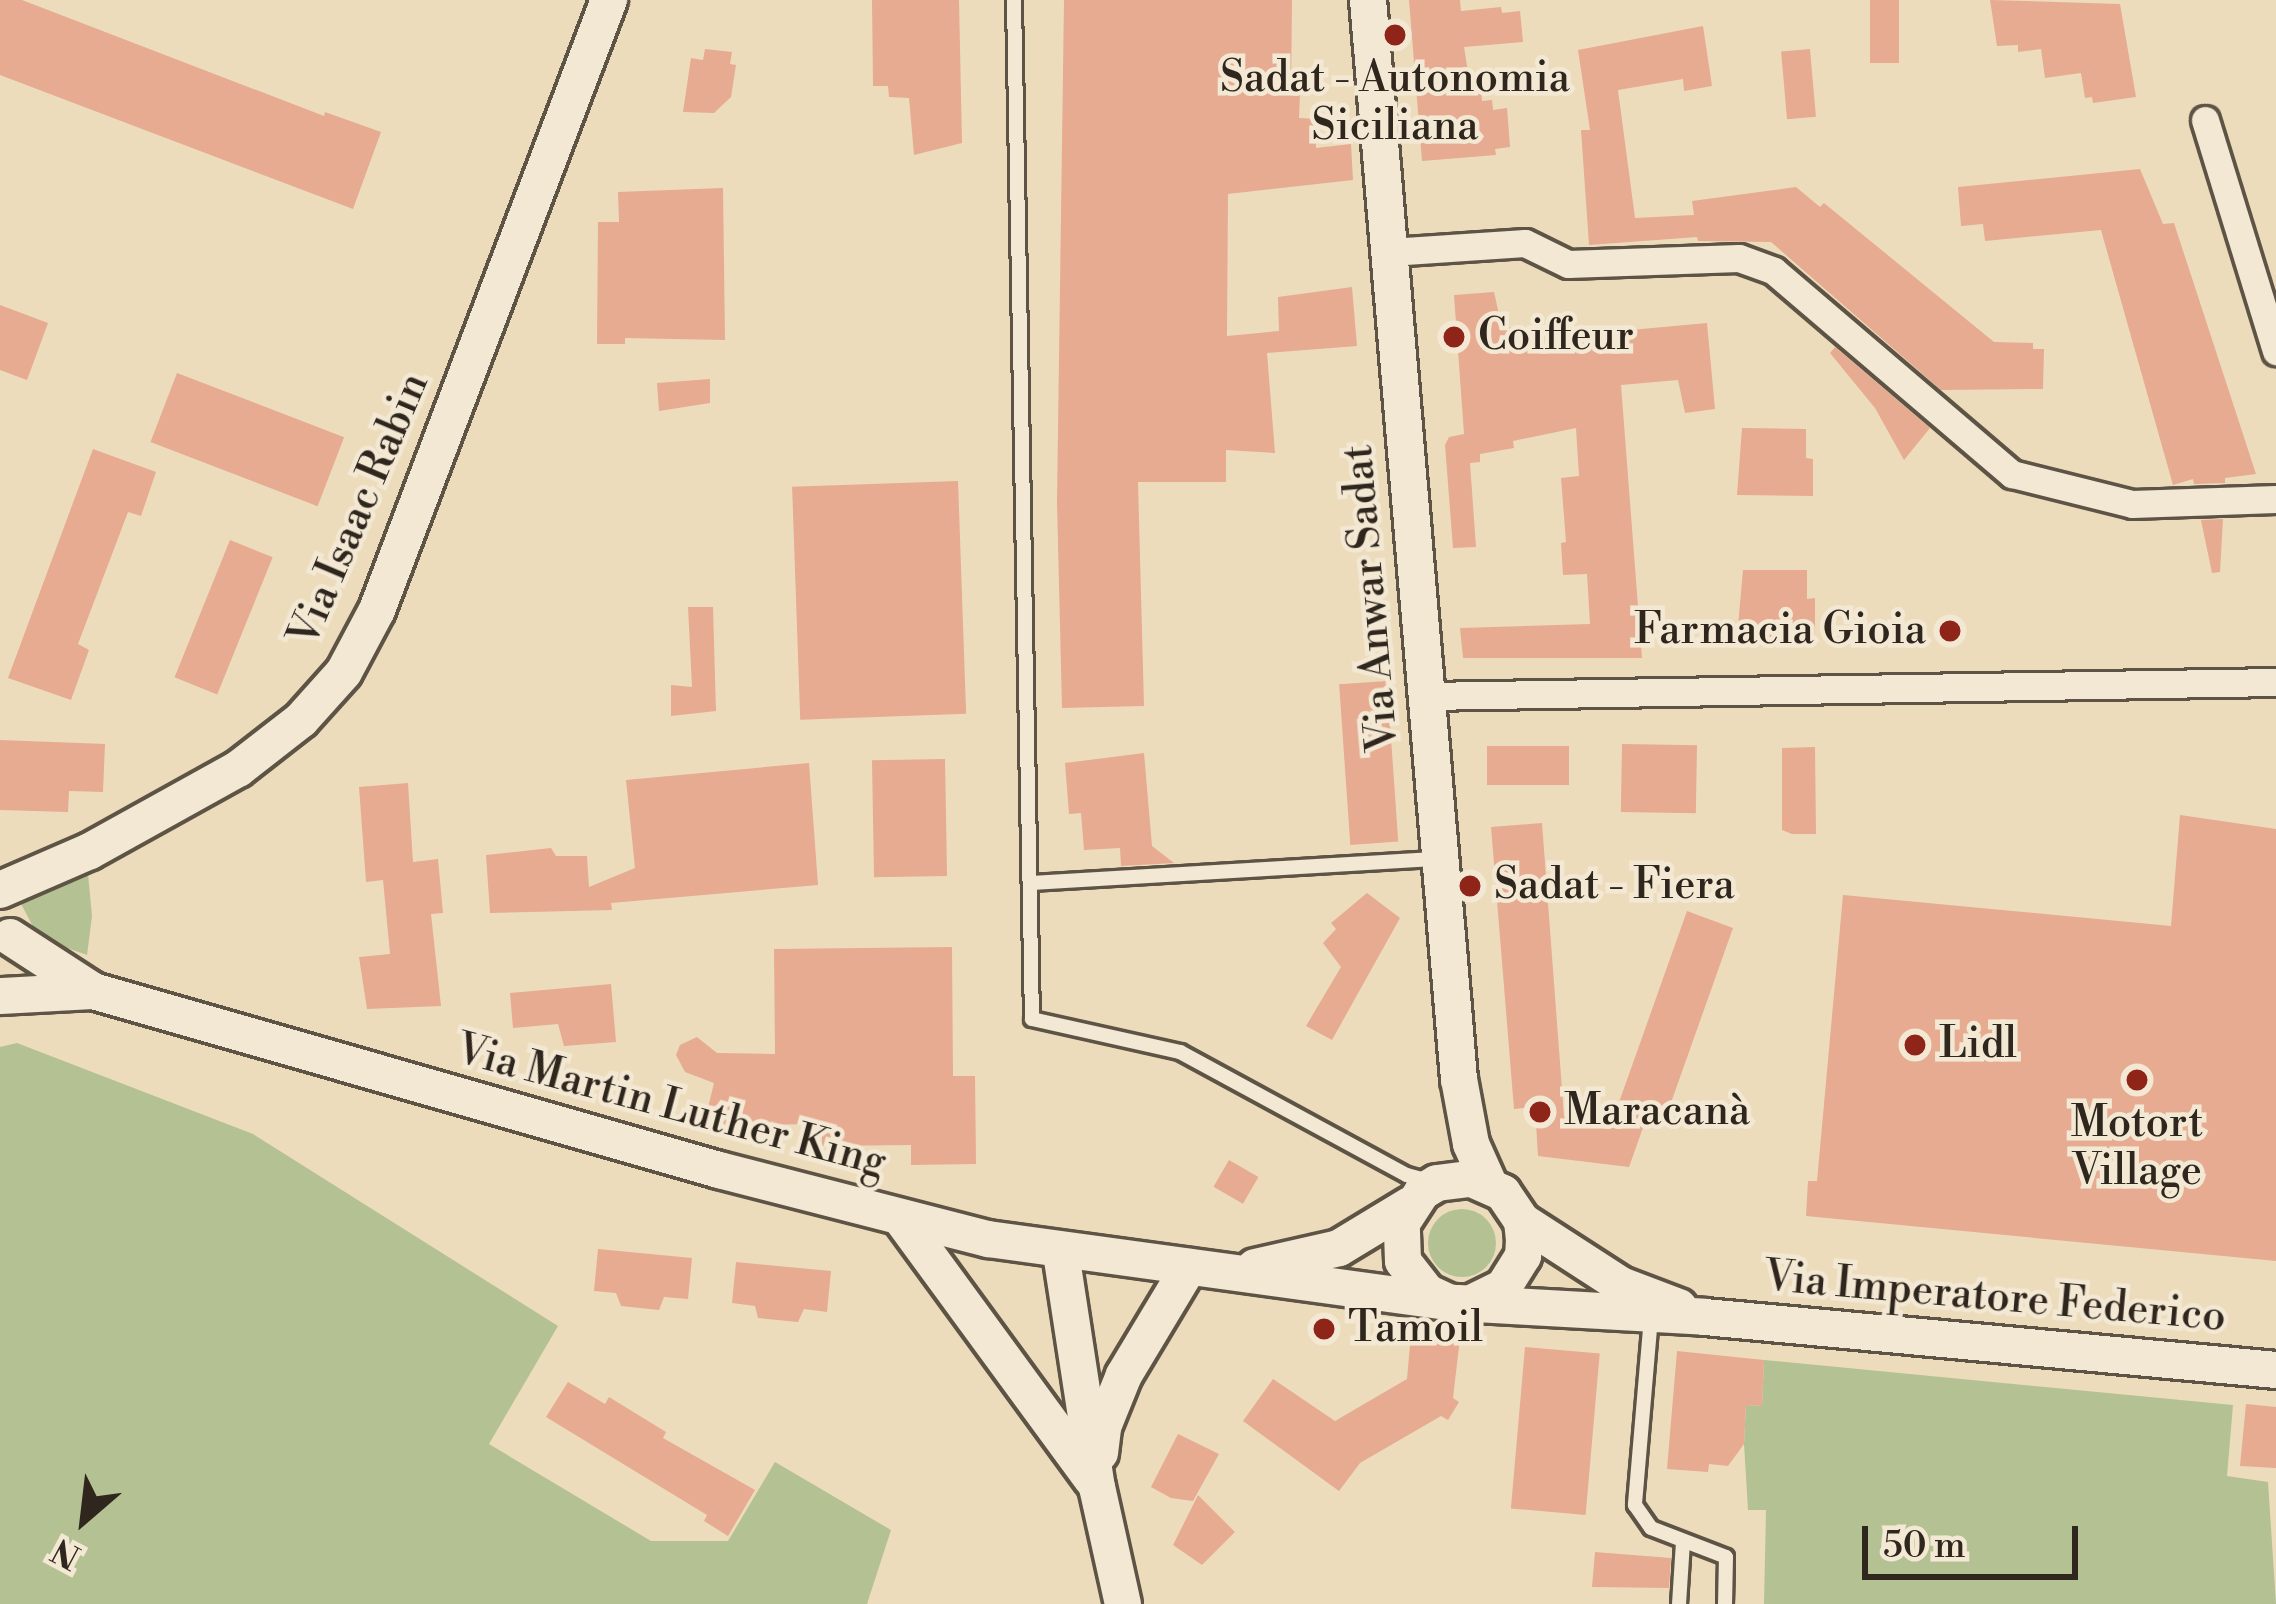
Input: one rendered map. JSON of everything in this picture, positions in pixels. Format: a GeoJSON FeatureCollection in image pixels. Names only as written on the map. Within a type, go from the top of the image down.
{"type":"FeatureCollection","features":[{"type":"Feature","properties":{"kind":"street","name":"Via Isaac Rabin"},"geometry":{"type":"LineString","coordinates":[[0,890],[90,851],[238,769],[301,720],[344,672],[377,610],[609,0]]}},
{"type":"Feature","properties":{"kind":"street","name":"Via Anwar Sadat"},"geometry":{"type":"LineString","coordinates":[[1368,0],[1463,1105],[1471,1144],[1489,1184]]}},
{"type":"Feature","properties":{"kind":"street"},"geometry":{"type":"LineString","coordinates":[[2205,120],[2276,351]]}},
{"type":"Feature","properties":{"kind":"street"},"geometry":{"type":"LineString","coordinates":[[1390,252],[1526,243],[1568,264],[1738,259],[1774,271],[2012,474],[2132,504],[2276,499]]}},
{"type":"Feature","properties":{"kind":"street"},"geometry":{"type":"LineString","coordinates":[[1425,696],[2276,682]]}},
{"type":"Feature","properties":{"kind":"street"},"geometry":{"type":"LineString","coordinates":[[0,997],[14,970],[5,929]]}},
{"type":"Feature","properties":{"kind":"street","name":"Via Martin Luther King"},"geometry":{"type":"LineString","coordinates":[[5,929],[93,991]]}},
{"type":"Feature","properties":{"kind":"street","name":"Via Martin Luther King"},"geometry":{"type":"LineString","coordinates":[[0,997],[93,991],[900,1217],[1060,1253],[1458,1301],[1705,1317]]}},
{"type":"Feature","properties":{"kind":"street"},"geometry":{"type":"LineString","coordinates":[[1234,1272],[1340,1248],[1424,1194],[1472,1179],[1503,1193],[1522,1221],[1621,1285],[1705,1317]]}},
{"type":"Feature","properties":{"kind":"street"},"geometry":{"type":"LineString","coordinates":[[1424,1194],[1399,1242],[1403,1262],[1426,1292],[1458,1301],[1504,1287],[1516,1273],[1525,1239],[1522,1221]]}},
{"type":"Feature","properties":{"kind":"street"},"geometry":{"type":"LineString","coordinates":[[900,1217],[1097,1487]]}},
{"type":"Feature","properties":{"kind":"street"},"geometry":{"type":"LineString","coordinates":[[1060,1253],[1097,1487],[1123,1604]]}},
{"type":"Feature","properties":{"kind":"street"},"geometry":{"type":"LineString","coordinates":[[1097,1487],[1103,1427],[1146,1334],[1189,1267]]}},
{"type":"Feature","properties":{"kind":"street","name":"Via Imperatore Federico"},"geometry":{"type":"LineString","coordinates":[[1705,1317],[2276,1370]]}},
{"type":"Feature","properties":{"kind":"lane"},"geometry":{"type":"LineString","coordinates":[[1014,0],[1032,1019],[1180,1052],[1407,1175],[1424,1194]]}},
{"type":"Feature","properties":{"kind":"lane"},"geometry":{"type":"LineString","coordinates":[[1030,883],[1439,859]]}},
{"type":"Feature","properties":{"kind":"lane"},"geometry":{"type":"LineString","coordinates":[[1651,1317],[1635,1505],[1651,1528],[1726,1557],[1724,1604]]}},
{"type":"Feature","properties":{"kind":"lane"},"geometry":{"type":"LineString","coordinates":[[1679,1604],[1683,1542]]}},
{"type":"Feature","properties":{"kind":"green space"},"geometry":{"type":"Polygon","coordinates":[[[88,874],[92,916],[87,955],[39,938],[19,900],[88,874]]]}},
{"type":"Feature","properties":{"kind":"green space"},"geometry":{"type":"Polygon","coordinates":[[[17,1043],[253,1134],[558,1326],[489,1444],[651,1541],[728,1541],[775,1462],[891,1530],[867,1604],[0,1604],[0,1047],[17,1043]]]}},
{"type":"Feature","properties":{"kind":"green space"},"geometry":{"type":"Polygon","coordinates":[[[1462,1209],[1486,1219],[1496,1243],[1486,1267],[1462,1277],[1438,1267],[1428,1243],[1438,1219],[1462,1209]]]}},
{"type":"Feature","properties":{"kind":"green space"},"geometry":{"type":"Polygon","coordinates":[[[1764,1360],[2233,1405],[2227,1476],[2268,1482],[2276,1604],[1764,1604],[1766,1510],[1748,1510],[1744,1444],[1746,1405],[1762,1406],[1764,1360]]]}},
{"type":"Feature","properties":{"kind":"building"},"geometry":{"type":"Polygon","coordinates":[[[0,0],[22,0],[324,116],[325,112],[381,132],[353,209],[0,75],[0,0]]]}},
{"type":"Feature","properties":{"kind":"building"},"geometry":{"type":"Polygon","coordinates":[[[872,0],[959,0],[962,143],[914,155],[909,98],[889,97],[888,86],[873,86],[872,0]]]}},
{"type":"Feature","properties":{"kind":"building"},"geometry":{"type":"Polygon","coordinates":[[[1064,0],[1292,0],[1291,94],[1300,94],[1299,118],[1315,119],[1316,148],[1351,144],[1353,180],[1228,194],[1227,336],[1279,331],[1278,297],[1352,287],[1357,346],[1267,353],[1275,453],[1226,450],[1226,482],[1138,482],[1144,706],[1062,708],[1057,502],[1064,0]]]}},
{"type":"Feature","properties":{"kind":"building"},"geometry":{"type":"Polygon","coordinates":[[[1409,0],[1460,0],[1461,11],[1501,7],[1502,13],[1520,11],[1523,42],[1464,47],[1471,91],[1481,90],[1482,101],[1492,100],[1493,110],[1507,108],[1510,147],[1495,149],[1496,155],[1422,161],[1409,0]]]}},
{"type":"Feature","properties":{"kind":"building"},"geometry":{"type":"Polygon","coordinates":[[[1870,0],[1899,0],[1899,63],[1870,63],[1870,0]]]}},
{"type":"Feature","properties":{"kind":"building"},"geometry":{"type":"Polygon","coordinates":[[[1990,0],[2120,4],[2136,97],[2093,103],[2092,97],[2085,98],[2081,73],[2045,78],[2041,49],[2018,52],[2018,45],[1997,46],[1990,0]]]}},
{"type":"Feature","properties":{"kind":"building"},"geometry":{"type":"Polygon","coordinates":[[[1703,26],[1712,86],[1684,91],[1683,79],[1618,90],[1635,218],[1694,215],[1692,201],[1796,187],[1820,207],[1824,203],[1994,342],[2033,343],[2033,349],[2044,349],[2043,389],[1941,390],[1771,242],[1698,241],[1697,237],[1589,245],[1581,130],[1590,130],[1578,50],[1703,26]]]}},
{"type":"Feature","properties":{"kind":"building"},"geometry":{"type":"Polygon","coordinates":[[[705,49],[732,52],[730,64],[736,65],[731,97],[714,113],[683,112],[691,58],[703,60],[705,49]]]}},
{"type":"Feature","properties":{"kind":"building"},"geometry":{"type":"Polygon","coordinates":[[[1810,49],[1816,117],[1787,119],[1781,52],[1810,49]]]}},
{"type":"Feature","properties":{"kind":"building"},"geometry":{"type":"Polygon","coordinates":[[[2140,169],[2163,224],[2174,223],[2256,474],[2225,478],[2225,483],[2194,484],[2193,479],[2173,485],[2101,230],[1985,241],[1983,224],[1961,226],[1958,187],[2140,169]]]}},
{"type":"Feature","properties":{"kind":"building"},"geometry":{"type":"Polygon","coordinates":[[[723,188],[725,340],[625,338],[625,344],[597,344],[598,222],[619,222],[618,192],[723,188]]]}},
{"type":"Feature","properties":{"kind":"building"},"geometry":{"type":"Polygon","coordinates":[[[1494,292],[1502,328],[1518,327],[1518,332],[1575,325],[1576,335],[1707,323],[1715,409],[1685,413],[1678,380],[1621,385],[1642,658],[1463,658],[1460,628],[1590,624],[1587,574],[1563,575],[1561,543],[1566,542],[1561,478],[1579,476],[1576,428],[1513,441],[1514,448],[1480,454],[1480,462],[1470,463],[1476,547],[1453,548],[1445,445],[1449,437],[1464,434],[1454,295],[1494,292]]]}},
{"type":"Feature","properties":{"kind":"building"},"geometry":{"type":"Polygon","coordinates":[[[0,305],[48,323],[27,380],[0,370],[0,305]]]}},
{"type":"Feature","properties":{"kind":"building"},"geometry":{"type":"Polygon","coordinates":[[[1835,347],[1930,428],[1904,460],[1875,408],[1830,353],[1835,347]]]}},
{"type":"Feature","properties":{"kind":"building"},"geometry":{"type":"Polygon","coordinates":[[[177,373],[344,437],[318,506],[150,442],[177,373]]]}},
{"type":"Feature","properties":{"kind":"building"},"geometry":{"type":"Polygon","coordinates":[[[710,379],[710,403],[659,411],[657,383],[710,379]]]}},
{"type":"Feature","properties":{"kind":"building"},"geometry":{"type":"Polygon","coordinates":[[[1742,428],[1806,429],[1806,458],[1813,459],[1813,496],[1737,495],[1742,428]]]}},
{"type":"Feature","properties":{"kind":"building"},"geometry":{"type":"Polygon","coordinates":[[[93,449],[156,472],[141,516],[128,512],[78,644],[89,650],[71,700],[8,678],[93,449]]]}},
{"type":"Feature","properties":{"kind":"building"},"geometry":{"type":"Polygon","coordinates":[[[958,481],[966,714],[800,720],[792,487],[958,481]]]}},
{"type":"Feature","properties":{"kind":"building"},"geometry":{"type":"Polygon","coordinates":[[[2223,519],[2220,572],[2212,573],[2201,520],[2223,519]]]}},
{"type":"Feature","properties":{"kind":"building"},"geometry":{"type":"Polygon","coordinates":[[[230,540],[273,557],[217,694],[175,677],[230,540]]]}},
{"type":"Feature","properties":{"kind":"building"},"geometry":{"type":"Polygon","coordinates":[[[1743,570],[1807,570],[1807,599],[1815,598],[1815,637],[1737,637],[1743,570]]]}},
{"type":"Feature","properties":{"kind":"building"},"geometry":{"type":"Polygon","coordinates":[[[688,607],[713,607],[716,711],[671,716],[671,685],[692,687],[688,607]]]}},
{"type":"Feature","properties":{"kind":"building"},"geometry":{"type":"Polygon","coordinates":[[[1387,681],[1398,842],[1350,845],[1339,684],[1387,681]]]}},
{"type":"Feature","properties":{"kind":"building"},"geometry":{"type":"Polygon","coordinates":[[[0,740],[105,744],[103,792],[69,791],[68,812],[0,810],[0,740]]]}},
{"type":"Feature","properties":{"kind":"building"},"geometry":{"type":"Polygon","coordinates":[[[1622,744],[1697,745],[1696,813],[1621,812],[1622,744]]]}},
{"type":"Feature","properties":{"kind":"building"},"geometry":{"type":"Polygon","coordinates":[[[1487,746],[1569,746],[1569,785],[1487,785],[1487,746]]]}},
{"type":"Feature","properties":{"kind":"building"},"geometry":{"type":"Polygon","coordinates":[[[1815,747],[1816,834],[1792,834],[1782,830],[1782,748],[1815,747]]]}},
{"type":"Feature","properties":{"kind":"building"},"geometry":{"type":"Polygon","coordinates":[[[1144,753],[1152,846],[1174,863],[1121,866],[1120,848],[1084,850],[1081,813],[1069,814],[1065,763],[1144,753]]]}},
{"type":"Feature","properties":{"kind":"building"},"geometry":{"type":"Polygon","coordinates":[[[945,759],[947,876],[874,877],[872,760],[945,759]]]}},
{"type":"Feature","properties":{"kind":"building"},"geometry":{"type":"Polygon","coordinates":[[[809,763],[818,885],[611,903],[612,910],[490,913],[486,855],[551,848],[556,856],[587,856],[589,887],[635,868],[626,780],[809,763]]]}},
{"type":"Feature","properties":{"kind":"building"},"geometry":{"type":"Polygon","coordinates":[[[408,783],[413,862],[438,859],[443,913],[431,914],[441,1006],[367,1009],[359,957],[390,954],[383,880],[366,882],[359,787],[408,783]]]}},
{"type":"Feature","properties":{"kind":"building","name":"Motort Village"},"geometry":{"type":"Polygon","coordinates":[[[2180,815],[2276,829],[2276,1261],[1806,1216],[1808,1181],[1817,1181],[1843,895],[2171,926],[2180,815]]]}},
{"type":"Feature","properties":{"kind":"building"},"geometry":{"type":"Polygon","coordinates":[[[1542,823],[1564,1116],[1612,1122],[1687,911],[1733,928],[1662,1128],[1645,1122],[1629,1167],[1538,1156],[1535,1107],[1514,1109],[1491,827],[1542,823]]]}},
{"type":"Feature","properties":{"kind":"building"},"geometry":{"type":"Polygon","coordinates":[[[1367,893],[1400,918],[1332,1040],[1306,1026],[1341,967],[1323,943],[1336,929],[1331,923],[1367,893]]]}},
{"type":"Feature","properties":{"kind":"building"},"geometry":{"type":"Polygon","coordinates":[[[952,947],[953,1076],[975,1076],[976,1164],[911,1165],[911,1145],[822,1146],[822,1124],[748,1125],[746,1132],[705,1120],[714,1083],[685,1072],[676,1055],[680,1045],[697,1037],[717,1053],[775,1054],[774,949],[952,947]]]}},
{"type":"Feature","properties":{"kind":"building"},"geometry":{"type":"Polygon","coordinates":[[[611,984],[616,1042],[564,1046],[558,1024],[513,1028],[510,993],[611,984]]]}},
{"type":"Feature","properties":{"kind":"building"},"geometry":{"type":"Polygon","coordinates":[[[1229,1160],[1258,1177],[1243,1204],[1214,1187],[1229,1160]]]}},
{"type":"Feature","properties":{"kind":"building"},"geometry":{"type":"Polygon","coordinates":[[[598,1249],[692,1258],[688,1299],[664,1297],[659,1310],[621,1306],[616,1293],[594,1291],[598,1249]]]}},
{"type":"Feature","properties":{"kind":"building"},"geometry":{"type":"Polygon","coordinates":[[[736,1262],[831,1271],[827,1312],[804,1309],[798,1322],[758,1318],[755,1306],[732,1303],[736,1262]]]}},
{"type":"Feature","properties":{"kind":"building"},"geometry":{"type":"Polygon","coordinates":[[[1411,1334],[1460,1338],[1453,1398],[1459,1402],[1448,1420],[1441,1416],[1360,1463],[1339,1491],[1243,1421],[1273,1379],[1335,1421],[1407,1379],[1411,1334]]]}},
{"type":"Feature","properties":{"kind":"building"},"geometry":{"type":"Polygon","coordinates":[[[1525,1347],[1600,1354],[1586,1515],[1511,1508],[1525,1347]]]}},
{"type":"Feature","properties":{"kind":"building"},"geometry":{"type":"Polygon","coordinates":[[[1677,1351],[1764,1360],[1762,1406],[1746,1405],[1744,1444],[1728,1466],[1709,1464],[1708,1472],[1667,1469],[1677,1351]]]}},
{"type":"Feature","properties":{"kind":"building"},"geometry":{"type":"Polygon","coordinates":[[[568,1382],[605,1404],[609,1397],[666,1432],[663,1438],[755,1490],[728,1536],[704,1521],[707,1515],[546,1417],[568,1382]]]}},
{"type":"Feature","properties":{"kind":"building"},"geometry":{"type":"Polygon","coordinates":[[[2246,1404],[2276,1407],[2276,1468],[2240,1466],[2246,1404]]]}},
{"type":"Feature","properties":{"kind":"building"},"geometry":{"type":"Polygon","coordinates":[[[1178,1434],[1219,1454],[1193,1501],[1171,1498],[1151,1487],[1178,1434]]]}},
{"type":"Feature","properties":{"kind":"building"},"geometry":{"type":"Polygon","coordinates":[[[1198,1495],[1235,1532],[1202,1565],[1173,1545],[1198,1495]]]}},
{"type":"Feature","properties":{"kind":"building"},"geometry":{"type":"Polygon","coordinates":[[[1595,1552],[1671,1558],[1669,1588],[1592,1587],[1595,1552]]]}},
{"type":"Feature","properties":{"kind":"place","name":"Sadat - Autonomia Siciliana"},"geometry":{"type":"Point","coordinates":[1395,35]}},
{"type":"Feature","properties":{"kind":"place","name":"Coiffeur"},"geometry":{"type":"Point","coordinates":[1454,337]}},
{"type":"Feature","properties":{"kind":"place","name":"Farmacia Gioia"},"geometry":{"type":"Point","coordinates":[1950,631]}},
{"type":"Feature","properties":{"kind":"place","name":"Sadat - Fiera"},"geometry":{"type":"Point","coordinates":[1470,886]}},
{"type":"Feature","properties":{"kind":"place","name":"Lidl"},"geometry":{"type":"Point","coordinates":[1915,1045]}},
{"type":"Feature","properties":{"kind":"place","name":"Motort Village"},"geometry":{"type":"Point","coordinates":[2137,1080]}},
{"type":"Feature","properties":{"kind":"place","name":"Maracanà"},"geometry":{"type":"Point","coordinates":[1540,1112]}},
{"type":"Feature","properties":{"kind":"place","name":"Tamoil"},"geometry":{"type":"Point","coordinates":[1324,1329]}}]}
